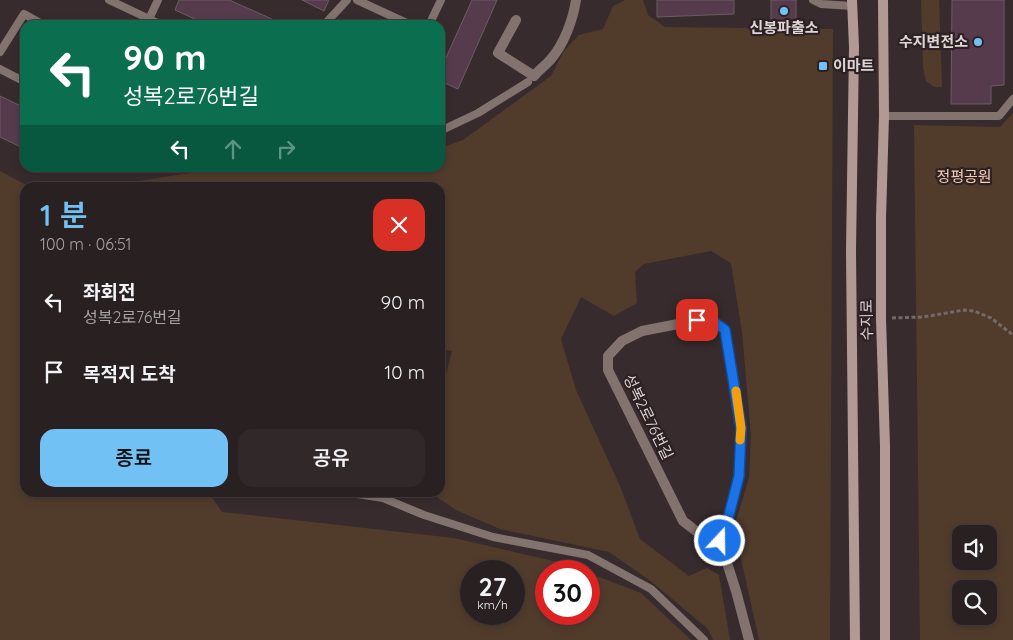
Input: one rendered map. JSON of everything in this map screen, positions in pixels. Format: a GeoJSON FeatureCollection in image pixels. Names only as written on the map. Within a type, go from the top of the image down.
{"type":"FeatureCollection","features":[{"type":"Feature","properties":{"kind":"main road","name":"수지로"},"geometry":{"type":"LineString","coordinates":[[883,0],[884,116],[881,319],[885,446],[885,640]]}},
{"type":"Feature","properties":{"kind":"main road","name":"수지로"},"geometry":{"type":"LineString","coordinates":[[852,3],[854,47],[851,251],[854,640]]}},
{"type":"Feature","properties":{"kind":"street"},"geometry":{"type":"LineString","coordinates":[[516,20],[498,53],[534,76],[552,59],[561,44],[574,11],[576,0]]}},
{"type":"Feature","properties":{"kind":"street","name":"성복2로76번길"},"geometry":{"type":"LineString","coordinates":[[709,318],[725,330],[741,428],[739,476],[728,519],[720,541],[696,531],[683,521],[608,370],[608,356],[622,341],[642,332],[709,318]]}},
{"type":"Feature","properties":{"kind":"street"},"geometry":{"type":"LineString","coordinates":[[720,541],[749,640]]}},
{"type":"Feature","properties":{"kind":"lane"},"geometry":{"type":"LineString","coordinates":[[109,0],[149,19],[158,0]]}},
{"type":"Feature","properties":{"kind":"lane"},"geometry":{"type":"LineString","coordinates":[[329,20],[347,0]]}},
{"type":"Feature","properties":{"kind":"lane"},"geometry":{"type":"LineString","coordinates":[[357,0],[400,20]]}},
{"type":"Feature","properties":{"kind":"lane"},"geometry":{"type":"LineString","coordinates":[[431,20],[440,0]]}},
{"type":"Feature","properties":{"kind":"lane"},"geometry":{"type":"LineString","coordinates":[[813,0],[820,4],[852,3]]}},
{"type":"Feature","properties":{"kind":"lane"},"geometry":{"type":"LineString","coordinates":[[20,20],[24,14],[35,20]]}},
{"type":"Feature","properties":{"kind":"lane"},"geometry":{"type":"LineString","coordinates":[[0,52],[20,20]]}},
{"type":"Feature","properties":{"kind":"lane"},"geometry":{"type":"LineString","coordinates":[[0,69],[20,79]]}},
{"type":"Feature","properties":{"kind":"lane"},"geometry":{"type":"LineString","coordinates":[[445,129],[478,113],[528,82]]}},
{"type":"Feature","properties":{"kind":"lane"},"geometry":{"type":"LineString","coordinates":[[884,116],[999,116],[1013,99]]}},
{"type":"Feature","properties":{"kind":"lane"},"geometry":{"type":"LineString","coordinates":[[377,497],[493,538],[588,555],[651,589],[704,640]]}},
{"type":"Feature","properties":{"kind":"path"},"geometry":{"type":"LineString","coordinates":[[881,319],[923,317],[964,310],[991,318],[1013,335]]}},
{"type":"Feature","properties":{"kind":"green space"},"geometry":{"type":"Polygon","coordinates":[[[625,0],[643,0],[648,15],[665,27],[833,29],[830,640],[759,640],[734,527],[749,478],[751,436],[742,332],[731,263],[711,251],[644,264],[635,272],[637,303],[614,316],[581,297],[561,339],[576,390],[620,486],[640,539],[689,576],[707,568],[719,575],[730,640],[713,640],[708,629],[652,582],[609,552],[500,529],[456,510],[437,497],[445,497],[445,378],[452,351],[445,350],[445,182],[132,182],[196,172],[445,172],[445,146],[463,140],[551,76],[564,51],[579,35],[603,29],[613,6],[625,0]]]}},
{"type":"Feature","properties":{"kind":"green space"},"geometry":{"type":"Polygon","coordinates":[[[921,0],[939,0],[942,87],[934,87],[926,81],[923,68],[921,0]]]}},
{"type":"Feature","properties":{"kind":"green space","name":"정평공원"},"geometry":{"type":"Polygon","coordinates":[[[1013,113],[1013,640],[920,640],[914,125],[1000,127],[1013,113]]]}},
{"type":"Feature","properties":{"kind":"green space"},"geometry":{"type":"Polygon","coordinates":[[[0,171],[21,182],[20,497],[212,497],[222,512],[454,538],[549,560],[535,560],[535,625],[600,625],[600,577],[641,593],[691,640],[0,640],[0,171]]]}},
{"type":"Feature","properties":{"kind":"building"},"geometry":{"type":"Polygon","coordinates":[[[179,0],[229,0],[274,20],[197,20],[175,10],[179,0]]]}},
{"type":"Feature","properties":{"kind":"building"},"geometry":{"type":"Polygon","coordinates":[[[302,0],[329,0],[324,11],[302,0]]]}},
{"type":"Feature","properties":{"kind":"building"},"geometry":{"type":"Polygon","coordinates":[[[472,0],[497,0],[458,89],[445,83],[445,60],[472,0]]]}},
{"type":"Feature","properties":{"kind":"building"},"geometry":{"type":"Polygon","coordinates":[[[657,0],[734,0],[734,14],[657,17],[657,0]]]}},
{"type":"Feature","properties":{"kind":"building","name":"신봉파출소"},"geometry":{"type":"Polygon","coordinates":[[[771,0],[796,0],[796,22],[771,22],[771,0]]]}},
{"type":"Feature","properties":{"kind":"building","name":"수지변전소"},"geometry":{"type":"Polygon","coordinates":[[[952,0],[1004,0],[1004,85],[991,86],[991,104],[951,104],[952,0]]]}},
{"type":"Feature","properties":{"kind":"building"},"geometry":{"type":"Polygon","coordinates":[[[0,96],[20,106],[20,147],[0,137],[0,96]]]}},
{"type":"Feature","properties":{"kind":"slow traffic"},"geometry":{"type":"LineString","coordinates":[[736,391],[741,428],[740,440]]}},
{"type":"Feature","properties":{"kind":"place","name":"신봉파출소"},"geometry":{"type":"Point","coordinates":[784,11]}},
{"type":"Feature","properties":{"kind":"place","name":"수지변전소"},"geometry":{"type":"Point","coordinates":[978,42]}},
{"type":"Feature","properties":{"kind":"place","name":"이마트"},"geometry":{"type":"Point","coordinates":[823,66]}},
{"type":"Feature","properties":{"kind":"route"},"geometry":{"type":"LineString","coordinates":[[697,320],[709,318],[725,330],[741,428],[739,476],[728,519],[720,541]]}}]}
